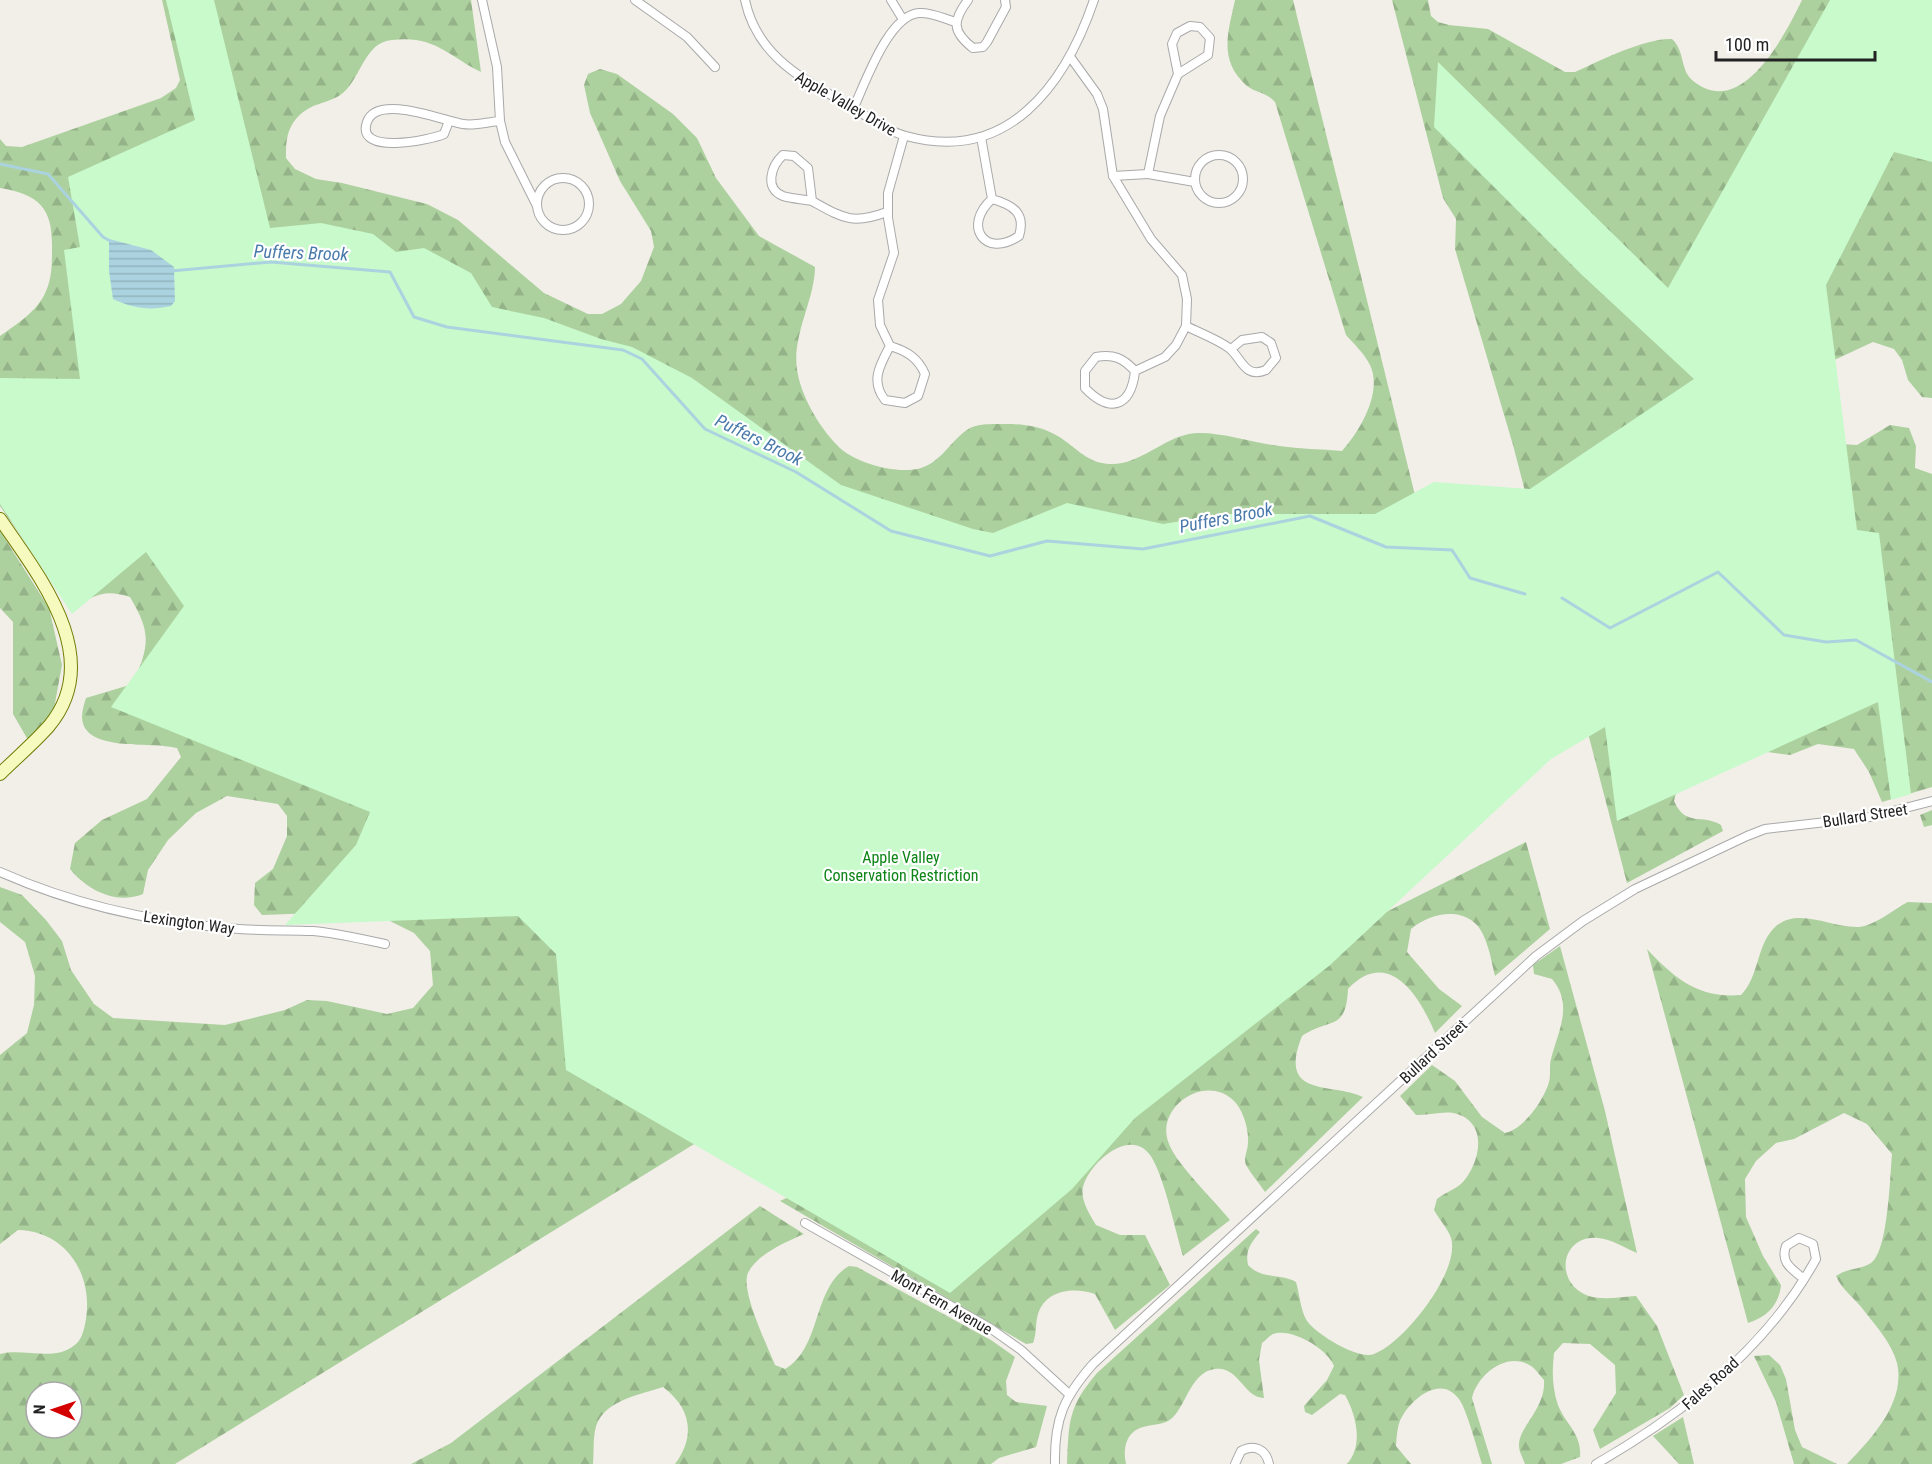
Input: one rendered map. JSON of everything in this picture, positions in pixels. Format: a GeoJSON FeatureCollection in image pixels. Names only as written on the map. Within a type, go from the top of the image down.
{"type":"FeatureCollection","features":[{"type":"Feature","properties":{"kind":"main road"},"geometry":{"type":"LineString","coordinates":[[0,519],[52,598],[66,635],[70,666],[68,691],[50,725],[0,774]]}},
{"type":"Feature","properties":{"kind":"street"},"geometry":{"type":"LineString","coordinates":[[482,0],[497,67],[500,121],[505,142],[537,206],[542,221],[562,231],[577,227],[583,222],[590,208],[587,192],[576,181],[560,178],[545,185],[540,191],[537,206]]}},
{"type":"Feature","properties":{"kind":"street"},"geometry":{"type":"LineString","coordinates":[[635,0],[687,37],[715,67]]}},
{"type":"Feature","properties":{"kind":"street","name":"Apple Valley Drive"},"geometry":{"type":"LineString","coordinates":[[745,0],[756,31],[774,58],[800,78],[904,136],[932,141],[981,137],[1007,127],[1031,109],[1071,58],[1094,0]]}},
{"type":"Feature","properties":{"kind":"street"},"geometry":{"type":"LineString","coordinates":[[891,0],[902,18]]}},
{"type":"Feature","properties":{"kind":"street"},"geometry":{"type":"LineString","coordinates":[[968,0],[956,17],[956,22],[967,43],[973,48],[983,47],[1006,7],[1005,0]]}},
{"type":"Feature","properties":{"kind":"street"},"geometry":{"type":"LineString","coordinates":[[854,107],[886,42],[902,18],[911,14],[925,13],[956,22]]}},
{"type":"Feature","properties":{"kind":"street"},"geometry":{"type":"LineString","coordinates":[[1148,174],[1160,116],[1178,74],[1208,55],[1210,38],[1200,27],[1190,26],[1177,33],[1172,44],[1178,74]]}},
{"type":"Feature","properties":{"kind":"street"},"geometry":{"type":"LineString","coordinates":[[1071,58],[1097,94],[1103,109],[1113,176],[1151,240],[1182,275],[1187,299],[1186,326],[1176,345],[1165,357],[1136,371]]}},
{"type":"Feature","properties":{"kind":"street"},"geometry":{"type":"LineString","coordinates":[[449,121],[444,134],[412,141],[375,142],[368,135],[366,128],[368,121],[376,113],[403,110],[422,111],[449,121],[474,125],[500,121]]}},
{"type":"Feature","properties":{"kind":"street"},"geometry":{"type":"LineString","coordinates":[[890,346],[880,365],[876,383],[877,390],[885,400],[905,403],[918,396],[926,374],[920,363],[906,352],[890,346],[883,336],[878,316],[880,292],[894,253],[887,212],[888,193],[904,136]]}},
{"type":"Feature","properties":{"kind":"street"},"geometry":{"type":"LineString","coordinates":[[981,137],[992,200]]}},
{"type":"Feature","properties":{"kind":"street"},"geometry":{"type":"LineString","coordinates":[[1220,154],[1235,160],[1243,171],[1243,186],[1239,192],[1234,198],[1216,204],[1202,195],[1195,182],[1196,170],[1205,159],[1220,154]]}},
{"type":"Feature","properties":{"kind":"street"},"geometry":{"type":"LineString","coordinates":[[813,201],[808,168],[794,156],[783,155],[772,170],[771,183],[782,196],[813,201],[838,217],[870,219],[887,212]]}},
{"type":"Feature","properties":{"kind":"street"},"geometry":{"type":"LineString","coordinates":[[1113,176],[1148,174],[1195,182]]}},
{"type":"Feature","properties":{"kind":"street"},"geometry":{"type":"LineString","coordinates":[[992,200],[1012,206],[1020,213],[1023,224],[1019,236],[1008,244],[997,245],[985,241],[980,234],[977,225],[981,210],[992,200]]}},
{"type":"Feature","properties":{"kind":"street"},"geometry":{"type":"LineString","coordinates":[[1186,326],[1231,350],[1242,366],[1256,372],[1266,370],[1276,358],[1271,343],[1262,337],[1242,340],[1231,350]]}},
{"type":"Feature","properties":{"kind":"street"},"geometry":{"type":"LineString","coordinates":[[1112,355],[1126,361],[1136,371],[1133,389],[1126,399],[1112,404],[1098,401],[1085,388],[1085,371],[1096,357],[1112,355]]}},
{"type":"Feature","properties":{"kind":"street","name":"Bullard Street"},"geometry":{"type":"LineString","coordinates":[[1055,1464],[1060,1413],[1069,1394],[1093,1364],[1536,956],[1583,921],[1635,889],[1765,829],[1870,817],[1932,801]]}},
{"type":"Feature","properties":{"kind":"street","name":"Lexington Way"},"geometry":{"type":"LineString","coordinates":[[0,872],[60,896],[100,908],[178,923],[229,929],[329,933],[385,944]]}},
{"type":"Feature","properties":{"kind":"street","name":"Mont Fern Avenue"},"geometry":{"type":"LineString","coordinates":[[805,1224],[990,1328],[1021,1350],[1069,1394]]}},
{"type":"Feature","properties":{"kind":"street","name":"Fales Road"},"geometry":{"type":"LineString","coordinates":[[1596,1464],[1668,1419],[1714,1382],[1768,1328],[1804,1279],[1816,1253],[1810,1242],[1798,1238],[1786,1246],[1784,1259],[1789,1267],[1804,1279]]}},
{"type":"Feature","properties":{"kind":"street"},"geometry":{"type":"LineString","coordinates":[[1235,1464],[1241,1451],[1250,1447],[1260,1449],[1266,1454],[1269,1464]]}},
{"type":"Feature","properties":{"kind":"green space","name":"Apple Valley Conservation Restriction"},"geometry":{"type":"Polygon","coordinates":[[[162,0],[471,0],[481,72],[430,44],[407,39],[383,42],[369,53],[350,86],[344,92],[332,100],[305,110],[293,123],[286,144],[286,158],[295,169],[316,179],[342,183],[427,204],[458,220],[544,293],[588,314],[602,314],[621,304],[641,281],[654,247],[651,231],[620,181],[590,113],[584,85],[588,74],[600,69],[617,74],[673,114],[697,138],[716,178],[759,236],[815,267],[796,356],[799,379],[811,410],[824,429],[837,445],[854,457],[889,469],[921,468],[929,465],[970,428],[993,424],[1025,425],[1043,429],[1061,438],[1093,460],[1109,464],[1130,461],[1169,441],[1198,433],[1287,447],[1342,451],[1356,433],[1372,399],[1374,387],[1370,365],[1346,335],[1275,102],[1247,86],[1232,66],[1229,56],[1228,35],[1235,0],[1293,0],[1480,759],[793,1083],[175,1464],[0,1464],[0,1354],[18,1352],[47,1354],[72,1347],[78,1342],[83,1331],[87,1302],[85,1286],[73,1258],[50,1238],[35,1232],[18,1230],[0,1244],[0,1055],[27,1033],[34,1005],[35,976],[25,942],[0,922],[0,887],[22,895],[46,920],[62,941],[71,970],[94,1004],[113,1018],[225,1025],[285,1010],[307,1000],[327,1001],[387,1014],[413,1008],[433,985],[430,951],[414,933],[370,911],[262,915],[254,905],[255,883],[273,869],[287,836],[287,816],[278,804],[227,796],[196,813],[168,840],[148,870],[143,894],[123,898],[103,894],[77,877],[70,869],[75,843],[102,820],[147,799],[181,757],[177,748],[105,741],[93,736],[85,728],[82,717],[86,698],[133,684],[145,649],[146,640],[142,621],[130,597],[121,594],[106,593],[71,608],[0,506],[0,336],[26,316],[42,298],[51,276],[52,236],[47,214],[42,206],[26,195],[0,188],[0,139],[6,146],[22,147],[161,98],[176,88],[180,80],[162,0]]]}},
{"type":"Feature","properties":{"kind":"green space","name":"Apple Valley Conservation Restriction"},"geometry":{"type":"Polygon","coordinates":[[[166,0],[214,0],[270,228],[321,223],[373,234],[396,252],[424,248],[471,273],[492,307],[544,318],[601,339],[632,347],[692,378],[841,485],[973,529],[993,533],[1067,503],[1163,524],[1224,514],[1375,514],[1434,482],[1530,489],[1694,379],[1582,275],[1434,127],[1438,62],[1668,288],[1830,0],[1932,0],[1932,162],[1894,152],[1826,285],[1857,530],[1879,533],[1911,794],[1891,800],[1878,702],[1617,821],[1605,727],[1551,759],[1329,966],[1135,1118],[1072,1189],[950,1293],[566,1070],[556,954],[518,916],[285,925],[356,845],[370,812],[111,707],[184,606],[146,552],[72,614],[0,504],[0,378],[80,379],[64,250],[80,247],[68,177],[195,120],[166,0]]]}},
{"type":"Feature","properties":{"kind":"green space"},"geometry":{"type":"Polygon","coordinates":[[[1392,0],[1428,0],[1431,16],[1438,22],[1488,29],[1565,72],[1575,72],[1637,46],[1662,39],[1672,39],[1679,49],[1688,76],[1692,80],[1710,90],[1727,90],[1744,82],[1759,69],[1785,33],[1802,0],[1932,0],[1932,398],[1922,397],[1908,380],[1902,360],[1894,349],[1873,342],[1830,362],[1841,444],[1857,445],[1890,425],[1909,428],[1916,446],[1915,468],[1932,474],[1932,787],[1882,802],[1869,772],[1854,749],[1818,744],[1790,755],[1753,750],[1678,785],[1674,801],[1679,809],[1689,817],[1721,825],[1723,831],[1627,883],[1513,445],[1455,249],[1456,219],[1443,198],[1392,0]]]}},
{"type":"Feature","properties":{"kind":"green space"},"geometry":{"type":"Polygon","coordinates":[[[0,531],[49,608],[62,665],[53,714],[28,740],[13,714],[13,622],[0,608],[0,531]]]}},
{"type":"Feature","properties":{"kind":"green space"},"geometry":{"type":"Polygon","coordinates":[[[1932,810],[1932,825],[1924,827],[1920,815],[1932,810]]]}},
{"type":"Feature","properties":{"kind":"green space"},"geometry":{"type":"Polygon","coordinates":[[[1526,842],[1550,929],[1495,976],[1485,939],[1472,920],[1452,914],[1441,915],[1411,929],[1407,952],[1439,989],[1462,1006],[1435,1033],[1412,992],[1401,981],[1390,975],[1377,973],[1363,977],[1348,989],[1347,1003],[1340,1018],[1302,1036],[1296,1056],[1297,1070],[1302,1079],[1312,1084],[1363,1097],[1265,1192],[1246,1165],[1248,1138],[1246,1126],[1240,1109],[1233,1100],[1221,1093],[1209,1090],[1184,1098],[1175,1107],[1166,1131],[1173,1153],[1230,1220],[1183,1256],[1157,1167],[1144,1149],[1134,1145],[1124,1146],[1113,1150],[1094,1167],[1087,1177],[1082,1192],[1086,1207],[1096,1225],[1120,1235],[1145,1235],[1170,1285],[1115,1330],[1095,1294],[1079,1291],[1062,1292],[1047,1299],[1042,1306],[1037,1318],[1033,1343],[1026,1344],[780,1201],[1254,978],[1526,842]]]}},
{"type":"Feature","properties":{"kind":"green space"},"geometry":{"type":"Polygon","coordinates":[[[1908,902],[1932,903],[1932,1464],[1847,1464],[1876,1431],[1897,1392],[1897,1363],[1892,1349],[1836,1276],[1867,1265],[1877,1256],[1885,1230],[1892,1154],[1867,1124],[1844,1113],[1794,1139],[1776,1143],[1756,1161],[1745,1179],[1746,1217],[1763,1256],[1781,1285],[1778,1299],[1771,1309],[1748,1323],[1647,949],[1667,969],[1700,990],[1712,994],[1741,995],[1751,980],[1767,937],[1782,922],[1803,918],[1858,927],[1877,921],[1908,902]]]}},
{"type":"Feature","properties":{"kind":"green space"},"geometry":{"type":"Polygon","coordinates":[[[1560,946],[1605,1111],[1637,1253],[1608,1240],[1586,1239],[1576,1244],[1570,1251],[1566,1260],[1566,1270],[1569,1280],[1586,1295],[1604,1298],[1636,1296],[1657,1326],[1684,1395],[1670,1408],[1600,1449],[1593,1430],[1616,1393],[1615,1365],[1590,1344],[1563,1343],[1554,1353],[1554,1386],[1561,1412],[1579,1442],[1580,1457],[1561,1464],[1525,1464],[1519,1448],[1520,1439],[1541,1400],[1544,1380],[1531,1366],[1512,1361],[1494,1367],[1480,1381],[1472,1398],[1492,1464],[1482,1464],[1459,1399],[1452,1392],[1436,1389],[1428,1391],[1414,1402],[1400,1422],[1396,1446],[1411,1464],[1347,1464],[1357,1439],[1355,1421],[1345,1395],[1340,1394],[1312,1415],[1305,1412],[1304,1406],[1327,1380],[1334,1366],[1324,1353],[1308,1341],[1281,1333],[1273,1334],[1262,1343],[1259,1360],[1264,1398],[1251,1393],[1230,1372],[1215,1369],[1206,1372],[1193,1385],[1172,1418],[1166,1422],[1137,1429],[1129,1437],[1125,1450],[1126,1464],[1067,1464],[1068,1436],[1072,1415],[1087,1385],[1097,1373],[1256,1229],[1260,1232],[1247,1255],[1248,1265],[1259,1273],[1296,1282],[1301,1307],[1307,1321],[1319,1332],[1348,1350],[1367,1355],[1374,1354],[1400,1336],[1428,1304],[1447,1268],[1452,1252],[1451,1238],[1434,1210],[1437,1199],[1461,1184],[1473,1167],[1478,1136],[1467,1119],[1452,1113],[1416,1115],[1400,1096],[1432,1065],[1455,1081],[1482,1117],[1505,1133],[1512,1131],[1526,1120],[1543,1097],[1549,1082],[1550,1062],[1563,1008],[1559,989],[1552,979],[1534,974],[1533,965],[1560,946]]]}},
{"type":"Feature","properties":{"kind":"green space"},"geometry":{"type":"Polygon","coordinates":[[[760,1206],[804,1234],[765,1254],[748,1273],[751,1305],[775,1365],[785,1369],[797,1359],[812,1333],[829,1288],[837,1276],[849,1266],[857,1267],[991,1340],[1015,1357],[1006,1381],[1007,1395],[1016,1402],[1047,1406],[1036,1447],[999,1458],[991,1464],[675,1464],[686,1443],[687,1423],[680,1404],[663,1387],[622,1401],[604,1413],[595,1431],[593,1464],[411,1464],[451,1443],[760,1206]]]}},
{"type":"Feature","properties":{"kind":"green space"},"geometry":{"type":"Polygon","coordinates":[[[1769,1355],[1780,1365],[1786,1379],[1795,1430],[1802,1447],[1837,1464],[1794,1464],[1776,1402],[1754,1356],[1769,1355]]]}},
{"type":"Feature","properties":{"kind":"green space"},"geometry":{"type":"Polygon","coordinates":[[[1683,1417],[1694,1464],[1679,1464],[1653,1436],[1683,1417]]]}},
{"type":"Feature","properties":{"kind":"water"},"geometry":{"type":"Polygon","coordinates":[[[109,239],[151,250],[174,267],[175,301],[171,306],[141,308],[113,299],[109,271],[109,239]]]}},
{"type":"Feature","properties":{"kind":"waterway","name":"Puffers Brook"},"geometry":{"type":"LineString","coordinates":[[0,164],[48,174],[103,237],[112,242]]}},
{"type":"Feature","properties":{"kind":"waterway","name":"Puffers Brook"},"geometry":{"type":"LineString","coordinates":[[171,271],[271,262],[390,272],[414,317],[447,327],[623,350],[642,359],[705,429],[796,472],[891,531],[990,556],[1047,541],[1143,549],[1310,516],[1386,547],[1452,550],[1470,578],[1525,594]]}},
{"type":"Feature","properties":{"kind":"waterway"},"geometry":{"type":"LineString","coordinates":[[1562,598],[1610,628],[1718,572],[1784,635],[1826,642],[1856,640],[1932,682]]}}]}
